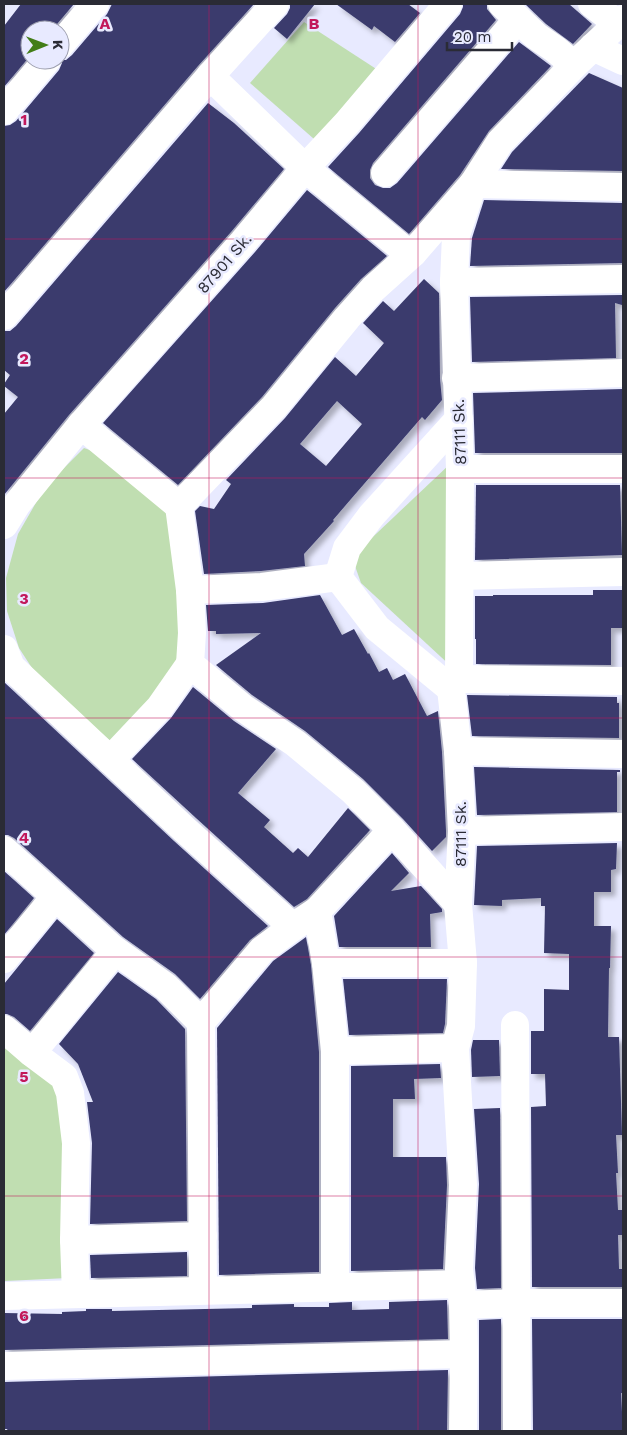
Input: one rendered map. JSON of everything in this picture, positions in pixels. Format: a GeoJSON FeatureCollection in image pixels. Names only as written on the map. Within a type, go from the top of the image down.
{"type":"FeatureCollection","features":[{"type":"Feature","properties":{"kind":"street"},"geometry":{"type":"LineString","coordinates":[[70,33],[95,4]]}},
{"type":"Feature","properties":{"kind":"street"},"geometry":{"type":"LineString","coordinates":[[4,316],[210,76],[275,4]]}},
{"type":"Feature","properties":{"kind":"street"},"geometry":{"type":"LineString","coordinates":[[592,4],[620,21]]}},
{"type":"Feature","properties":{"kind":"street","name":"87901 Sk."},"geometry":{"type":"LineString","coordinates":[[4,525],[17,504],[81,425],[243,242],[305,168],[348,123],[445,5]]}},
{"type":"Feature","properties":{"kind":"street"},"geometry":{"type":"LineString","coordinates":[[384,174],[510,11],[536,36],[555,49],[584,56],[623,61]]}},
{"type":"Feature","properties":{"kind":"street","name":"87111 Sk."},"geometry":{"type":"LineString","coordinates":[[463,1431],[464,1354],[462,1295],[459,1270],[463,1185],[455,1048],[460,1026],[463,963],[458,904],[462,831],[455,684],[460,576],[459,419],[456,378],[454,282],[456,235],[473,184],[500,142],[620,21]]}},
{"type":"Feature","properties":{"kind":"street"},"geometry":{"type":"LineString","coordinates":[[4,112],[39,70]]}},
{"type":"Feature","properties":{"kind":"street"},"geometry":{"type":"LineString","coordinates":[[210,76],[305,168],[402,248],[413,253]]}},
{"type":"Feature","properties":{"kind":"street"},"geometry":{"type":"LineString","coordinates":[[179,506],[274,407],[347,318],[373,289],[413,253],[473,184],[623,186]]}},
{"type":"Feature","properties":{"kind":"street"},"geometry":{"type":"LineString","coordinates":[[454,282],[623,279]]}},
{"type":"Feature","properties":{"kind":"street"},"geometry":{"type":"LineString","coordinates":[[456,378],[623,373]]}},
{"type":"Feature","properties":{"kind":"street"},"geometry":{"type":"LineString","coordinates":[[338,577],[347,548],[371,516],[459,419]]}},
{"type":"Feature","properties":{"kind":"street"},"geometry":{"type":"LineString","coordinates":[[81,425],[179,506],[190,590],[192,633],[190,664],[160,707],[110,760]]}},
{"type":"Feature","properties":{"kind":"street"},"geometry":{"type":"LineString","coordinates":[[460,469],[623,469]]}},
{"type":"Feature","properties":{"kind":"street"},"geometry":{"type":"LineString","coordinates":[[460,576],[623,572]]}},
{"type":"Feature","properties":{"kind":"street"},"geometry":{"type":"LineString","coordinates":[[190,590],[262,587],[338,577]]}},
{"type":"Feature","properties":{"kind":"street"},"geometry":{"type":"LineString","coordinates":[[338,577],[377,628],[455,684],[623,681]]}},
{"type":"Feature","properties":{"kind":"street"},"geometry":{"type":"LineString","coordinates":[[6,663],[294,928]]}},
{"type":"Feature","properties":{"kind":"street"},"geometry":{"type":"LineString","coordinates":[[190,664],[243,708],[295,743],[353,791],[392,830],[458,904]]}},
{"type":"Feature","properties":{"kind":"street"},"geometry":{"type":"LineString","coordinates":[[458,752],[623,754]]}},
{"type":"Feature","properties":{"kind":"street"},"geometry":{"type":"LineString","coordinates":[[462,831],[623,828]]}},
{"type":"Feature","properties":{"kind":"street"},"geometry":{"type":"LineString","coordinates":[[203,1290],[201,1022],[262,950],[317,911],[392,830]]}},
{"type":"Feature","properties":{"kind":"street"},"geometry":{"type":"LineString","coordinates":[[4,850],[115,951],[166,987],[201,1022]]}},
{"type":"Feature","properties":{"kind":"street"},"geometry":{"type":"LineString","coordinates":[[4,959],[55,896]]}},
{"type":"Feature","properties":{"kind":"street"},"geometry":{"type":"LineString","coordinates":[[317,911],[326,963],[335,1051],[335,1288]]}},
{"type":"Feature","properties":{"kind":"street"},"geometry":{"type":"LineString","coordinates":[[32,1053],[115,951]]}},
{"type":"Feature","properties":{"kind":"street"},"geometry":{"type":"LineString","coordinates":[[326,963],[463,963]]}},
{"type":"Feature","properties":{"kind":"street"},"geometry":{"type":"LineString","coordinates":[[515,1025],[517,1431]]}},
{"type":"Feature","properties":{"kind":"street"},"geometry":{"type":"LineString","coordinates":[[4,1029],[64,1077],[70,1093],[76,1143],[74,1240],[76,1294]]}},
{"type":"Feature","properties":{"kind":"street"},"geometry":{"type":"LineString","coordinates":[[335,1051],[455,1048]]}},
{"type":"Feature","properties":{"kind":"street"},"geometry":{"type":"LineString","coordinates":[[74,1240],[203,1236]]}},
{"type":"Feature","properties":{"kind":"street"},"geometry":{"type":"LineString","coordinates":[[4,1296],[335,1288],[462,1295],[517,1303],[623,1303]]}},
{"type":"Feature","properties":{"kind":"street"},"geometry":{"type":"LineString","coordinates":[[4,1366],[464,1354]]}},
{"type":"Feature","properties":{"kind":"green space"},"geometry":{"type":"Polygon","coordinates":[[[304,22],[384,74],[322,146],[250,83],[304,22]]]}},
{"type":"Feature","properties":{"kind":"green space"},"geometry":{"type":"Polygon","coordinates":[[[84,448],[121,461],[178,524],[185,648],[171,683],[112,742],[45,688],[19,648],[7,611],[6,578],[18,534],[45,487],[84,448]]]}},
{"type":"Feature","properties":{"kind":"green space"},"geometry":{"type":"Polygon","coordinates":[[[450,464],[454,669],[361,583],[355,566],[359,550],[450,464]]]}},
{"type":"Feature","properties":{"kind":"green space"},"geometry":{"type":"Polygon","coordinates":[[[4,1036],[65,1097],[68,1278],[5,1281],[4,1036]]]}},
{"type":"Feature","properties":{"kind":"building"},"geometry":{"type":"Polygon","coordinates":[[[21,4],[74,4],[60,20],[20,20],[20,68],[4,87],[4,26],[21,4]]]}},
{"type":"Feature","properties":{"kind":"building"},"geometry":{"type":"Polygon","coordinates":[[[112,4],[254,4],[198,66],[4,292],[4,126],[16,121],[59,70],[70,70],[70,57],[107,14],[112,4]]]}},
{"type":"Feature","properties":{"kind":"building"},"geometry":{"type":"Polygon","coordinates":[[[290,4],[315,4],[287,39],[274,28],[287,14],[290,4]]]}},
{"type":"Feature","properties":{"kind":"building"},"geometry":{"type":"Polygon","coordinates":[[[336,4],[408,4],[420,13],[395,42],[374,26],[372,30],[336,4]]]}},
{"type":"Feature","properties":{"kind":"building"},"geometry":{"type":"Polygon","coordinates":[[[463,4],[487,4],[487,9],[496,20],[373,163],[370,170],[370,178],[375,185],[390,188],[397,183],[519,42],[551,66],[489,131],[460,175],[409,234],[328,167],[460,14],[463,4]]]}},
{"type":"Feature","properties":{"kind":"building"},"geometry":{"type":"Polygon","coordinates":[[[525,4],[569,4],[592,24],[573,44],[546,24],[525,4]]]}},
{"type":"Feature","properties":{"kind":"building"},"geometry":{"type":"Polygon","coordinates":[[[589,73],[623,88],[623,171],[501,169],[512,152],[589,73]]]}},
{"type":"Feature","properties":{"kind":"building"},"geometry":{"type":"Polygon","coordinates":[[[208,103],[234,123],[284,169],[231,232],[69,415],[4,495],[4,414],[18,397],[4,386],[10,375],[4,370],[4,331],[10,331],[16,326],[208,103]]]}},
{"type":"Feature","properties":{"kind":"building"},"geometry":{"type":"Polygon","coordinates":[[[307,190],[387,256],[361,279],[262,397],[178,485],[103,423],[255,252],[307,190]]]}},
{"type":"Feature","properties":{"kind":"building"},"geometry":{"type":"Polygon","coordinates":[[[484,200],[623,203],[623,263],[470,266],[472,238],[484,200]]]}},
{"type":"Feature","properties":{"kind":"building"},"geometry":{"type":"Polygon","coordinates":[[[424,279],[439,293],[442,400],[425,420],[422,417],[304,554],[305,566],[261,571],[204,574],[195,511],[200,506],[214,509],[231,484],[226,480],[285,418],[335,357],[356,376],[384,343],[363,323],[383,301],[394,311],[424,279]],[[337,401],[300,444],[326,466],[362,424],[337,401]]]}},
{"type":"Feature","properties":{"kind":"building"},"geometry":{"type":"Polygon","coordinates":[[[622,295],[622,305],[615,303],[616,358],[472,362],[470,297],[622,295]]]}},
{"type":"Feature","properties":{"kind":"building"},"geometry":{"type":"Polygon","coordinates":[[[623,389],[623,453],[475,453],[473,393],[623,389]]]}},
{"type":"Feature","properties":{"kind":"building"},"geometry":{"type":"Polygon","coordinates":[[[476,485],[620,485],[622,555],[475,560],[476,485]]]}},
{"type":"Feature","properties":{"kind":"building"},"geometry":{"type":"Polygon","coordinates":[[[593,590],[622,590],[623,628],[611,628],[611,665],[476,664],[475,596],[593,595],[593,590]]]}},
{"type":"Feature","properties":{"kind":"building"},"geometry":{"type":"Polygon","coordinates":[[[320,595],[342,635],[354,629],[379,672],[387,668],[393,680],[405,674],[427,716],[438,711],[446,837],[432,851],[363,779],[305,731],[252,695],[216,665],[261,633],[216,634],[216,631],[208,631],[206,605],[263,603],[320,595]]]}},
{"type":"Feature","properties":{"kind":"building"},"geometry":{"type":"Polygon","coordinates":[[[4,682],[268,926],[250,940],[200,999],[175,974],[123,937],[14,838],[4,835],[4,682]]]}},
{"type":"Feature","properties":{"kind":"building"},"geometry":{"type":"Polygon","coordinates":[[[193,687],[234,721],[276,749],[238,793],[270,820],[264,827],[293,853],[298,848],[308,857],[348,808],[370,830],[307,899],[294,907],[132,759],[171,718],[193,687]]]}},
{"type":"Feature","properties":{"kind":"building"},"geometry":{"type":"Polygon","coordinates":[[[467,695],[617,697],[617,703],[619,703],[619,738],[472,736],[467,695]]]}},
{"type":"Feature","properties":{"kind":"building"},"geometry":{"type":"Polygon","coordinates":[[[474,767],[620,770],[620,772],[617,772],[617,812],[477,815],[474,767]]]}},
{"type":"Feature","properties":{"kind":"building"},"geometry":{"type":"Polygon","coordinates":[[[617,843],[616,869],[611,870],[611,892],[594,892],[594,926],[611,926],[608,1037],[619,1037],[622,1135],[616,1135],[618,1173],[616,1173],[618,1210],[623,1210],[623,1235],[618,1235],[619,1269],[622,1269],[622,1287],[532,1287],[531,1107],[546,1106],[545,1074],[531,1074],[531,1031],[544,1031],[544,989],[569,990],[569,954],[544,953],[545,906],[541,906],[541,898],[502,900],[502,906],[474,905],[477,846],[617,843]]]}},
{"type":"Feature","properties":{"kind":"building"},"geometry":{"type":"Polygon","coordinates":[[[392,853],[409,873],[391,891],[421,886],[442,909],[442,912],[430,914],[431,947],[339,947],[334,916],[392,853]]]}},
{"type":"Feature","properties":{"kind":"building"},"geometry":{"type":"Polygon","coordinates":[[[4,871],[34,898],[4,935],[4,871]]]}},
{"type":"Feature","properties":{"kind":"building"},"geometry":{"type":"Polygon","coordinates":[[[57,919],[94,953],[30,1031],[14,1017],[4,1014],[4,984],[57,919]]]}},
{"type":"Feature","properties":{"kind":"building"},"geometry":{"type":"Polygon","coordinates":[[[306,937],[311,965],[319,1052],[319,1272],[219,1275],[217,1028],[273,961],[306,937]]]}},
{"type":"Feature","properties":{"kind":"building"},"geometry":{"type":"Polygon","coordinates":[[[118,972],[156,999],[185,1029],[187,1221],[90,1224],[92,1143],[87,1102],[93,1102],[78,1064],[59,1044],[118,972]]]}},
{"type":"Feature","properties":{"kind":"building"},"geometry":{"type":"Polygon","coordinates":[[[343,979],[447,979],[443,1033],[349,1035],[343,979]]]}},
{"type":"Feature","properties":{"kind":"building"},"geometry":{"type":"Polygon","coordinates":[[[473,1040],[499,1040],[500,1076],[472,1077],[471,1050],[473,1040]]]}},
{"type":"Feature","properties":{"kind":"building"},"geometry":{"type":"Polygon","coordinates":[[[440,1064],[441,1078],[414,1079],[415,1099],[393,1099],[393,1157],[446,1157],[447,1185],[443,1269],[351,1271],[351,1066],[440,1064]]]}},
{"type":"Feature","properties":{"kind":"building"},"geometry":{"type":"Polygon","coordinates":[[[500,1108],[501,1288],[477,1289],[475,1268],[479,1184],[474,1109],[500,1108]]]}},
{"type":"Feature","properties":{"kind":"building"},"geometry":{"type":"Polygon","coordinates":[[[187,1252],[187,1276],[91,1278],[90,1255],[187,1252]]]}},
{"type":"Feature","properties":{"kind":"building"},"geometry":{"type":"Polygon","coordinates":[[[447,1300],[448,1339],[4,1350],[4,1313],[62,1314],[62,1312],[86,1311],[86,1309],[112,1309],[112,1311],[252,1308],[252,1305],[294,1304],[294,1307],[329,1307],[329,1303],[352,1302],[352,1310],[389,1309],[389,1302],[447,1300]]]}},
{"type":"Feature","properties":{"kind":"building"},"geometry":{"type":"Polygon","coordinates":[[[501,1319],[501,1431],[479,1431],[479,1320],[501,1319]]]}},
{"type":"Feature","properties":{"kind":"building"},"geometry":{"type":"Polygon","coordinates":[[[532,1319],[623,1319],[623,1393],[621,1393],[623,1431],[533,1431],[532,1319]]]}},
{"type":"Feature","properties":{"kind":"building"},"geometry":{"type":"Polygon","coordinates":[[[448,1370],[447,1431],[8,1431],[4,1429],[4,1382],[448,1370]]]}}]}
